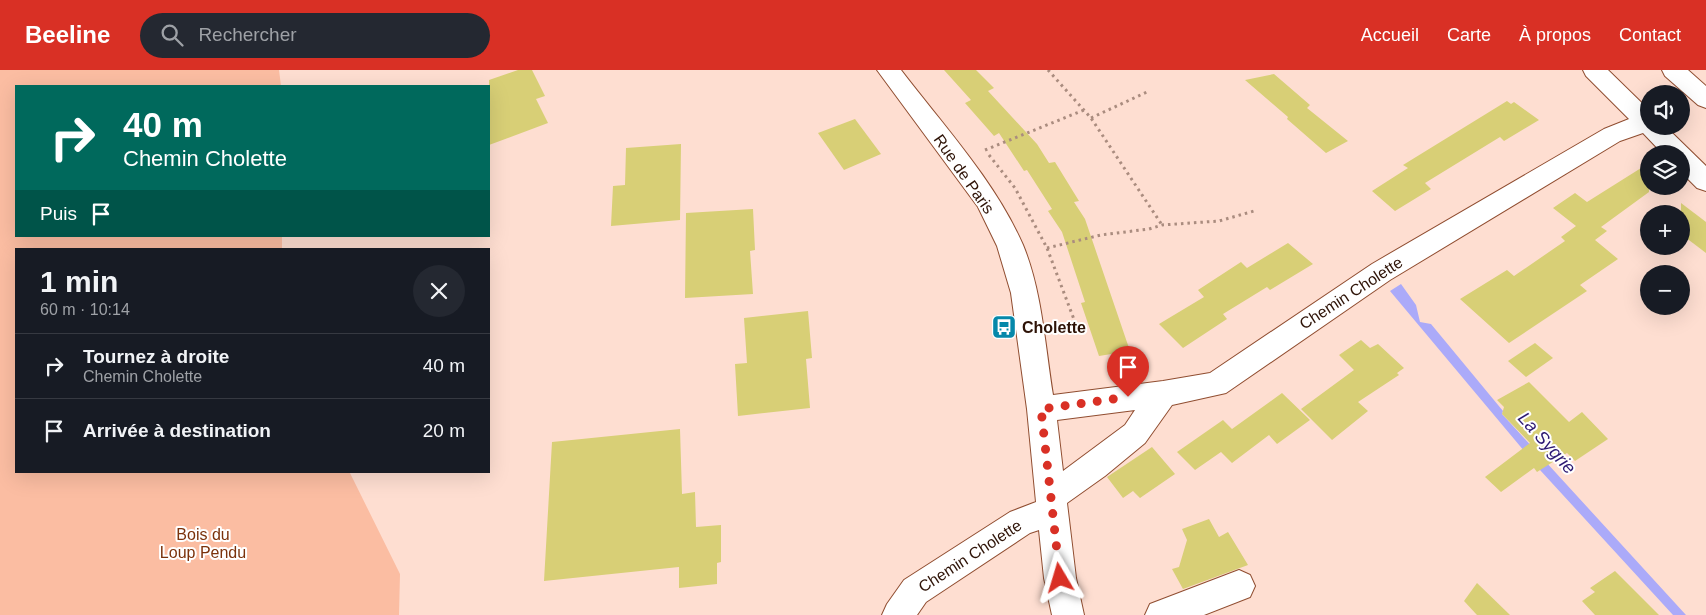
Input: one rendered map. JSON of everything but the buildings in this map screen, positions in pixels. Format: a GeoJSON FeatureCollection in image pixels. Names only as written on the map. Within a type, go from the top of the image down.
{"type":"FeatureCollection","features":[{"type":"Feature","properties":{"kind":"main road","name":"Rue de Paris"},"geometry":{"type":"LineString","coordinates":[[888,70],[987,201],[1010,246],[1024,293],[1041,409],[1060,578],[1068,615]]}},
{"type":"Feature","properties":{"kind":"main road"},"geometry":{"type":"LineString","coordinates":[[1594,70],[1640,118]]}},
{"type":"Feature","properties":{"kind":"main road"},"geometry":{"type":"LineString","coordinates":[[1673,70],[1706,99]]}},
{"type":"Feature","properties":{"kind":"main road","name":"Chemin Cholette"},"geometry":{"type":"LineString","coordinates":[[1041,409],[1162,394],[1216,384],[1380,272],[1612,135],[1640,125]]}},
{"type":"Feature","properties":{"kind":"main road"},"geometry":{"type":"LineString","coordinates":[[1658,135],[1668,145]]}},
{"type":"Feature","properties":{"kind":"main road"},"geometry":{"type":"LineString","coordinates":[[1690,166],[1706,181]]}},
{"type":"Feature","properties":{"kind":"main road","name":"Chemin Cholette"},"geometry":{"type":"LineString","coordinates":[[898,615],[915,591],[1052,504],[1135,434],[1162,394]]}},
{"type":"Feature","properties":{"kind":"main road"},"geometry":{"type":"LineString","coordinates":[[1161,615],[1240,586]]}},
{"type":"Feature","properties":{"kind":"path"},"geometry":{"type":"LineString","coordinates":[[1048,70],[1091,118],[1162,225]]}},
{"type":"Feature","properties":{"kind":"path"},"geometry":{"type":"LineString","coordinates":[[1091,118],[1150,91]]}},
{"type":"Feature","properties":{"kind":"path"},"geometry":{"type":"LineString","coordinates":[[985,150],[1084,110]]}},
{"type":"Feature","properties":{"kind":"path"},"geometry":{"type":"LineString","coordinates":[[1047,248],[1101,235],[1149,229],[1162,225],[1219,221],[1254,210]]}},
{"type":"Feature","properties":{"kind":"green space","name":"Bois du Loup Pendu"},"geometry":{"type":"Polygon","coordinates":[[[0,70],[279,70],[281,85],[15,85],[15,237],[282,237],[282,248],[15,248],[15,473],[350,473],[400,574],[399,615],[0,615],[0,70]]]}},
{"type":"Feature","properties":{"kind":"water"},"geometry":{"type":"Polygon","coordinates":[[[1401,284],[1416,305],[1420,322],[1431,324],[1503,411],[1502,414],[1686,615],[1673,615],[1540,470],[1390,291],[1401,284]]]}},
{"type":"Feature","properties":{"kind":"place","name":"Cholette"},"geometry":{"type":"Point","coordinates":[1004,327]}},
{"type":"Feature","properties":{"kind":"route"},"geometry":{"type":"LineString","coordinates":[[1060,578],[1041,409],[1128,397]]}},
{"type":"Feature","properties":{"kind":"water label","name":"La Sygrie"},"geometry":{"type":"Point","coordinates":[1547,443]}}]}
